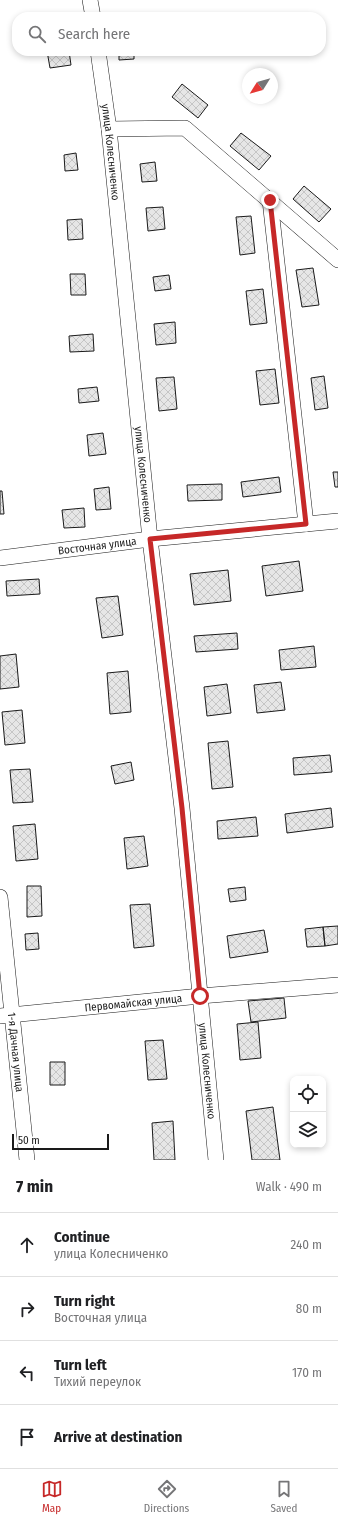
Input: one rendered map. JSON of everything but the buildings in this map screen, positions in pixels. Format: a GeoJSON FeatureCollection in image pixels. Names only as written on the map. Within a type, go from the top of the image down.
{"type":"FeatureCollection","features":[{"type":"Feature","properties":{"kind":"street"},"geometry":{"type":"LineString","coordinates":[[90,0],[92,12]]}},
{"type":"Feature","properties":{"kind":"street","name":"улица Колесниченко"},"geometry":{"type":"LineString","coordinates":[[99,56],[109,129],[150,539],[182,808],[216,1160]]}},
{"type":"Feature","properties":{"kind":"street"},"geometry":{"type":"LineString","coordinates":[[109,129],[185,128],[338,260]]}},
{"type":"Feature","properties":{"kind":"street"},"geometry":{"type":"LineString","coordinates":[[270,200],[306,524]]}},
{"type":"Feature","properties":{"kind":"street","name":"Восточная улица"},"geometry":{"type":"LineString","coordinates":[[0,558],[150,539],[338,521]]}},
{"type":"Feature","properties":{"kind":"street","name":"1-я Дачная улица"},"geometry":{"type":"LineString","coordinates":[[0,898],[6,1016],[27,1160]]}},
{"type":"Feature","properties":{"kind":"street","name":"Первомайская улица"},"geometry":{"type":"LineString","coordinates":[[6,1016],[200,996],[338,986]]}},
{"type":"Feature","properties":{"kind":"route"},"geometry":{"type":"LineString","coordinates":[[200,996],[182,808],[150,539],[306,524],[270,200]]}}]}
